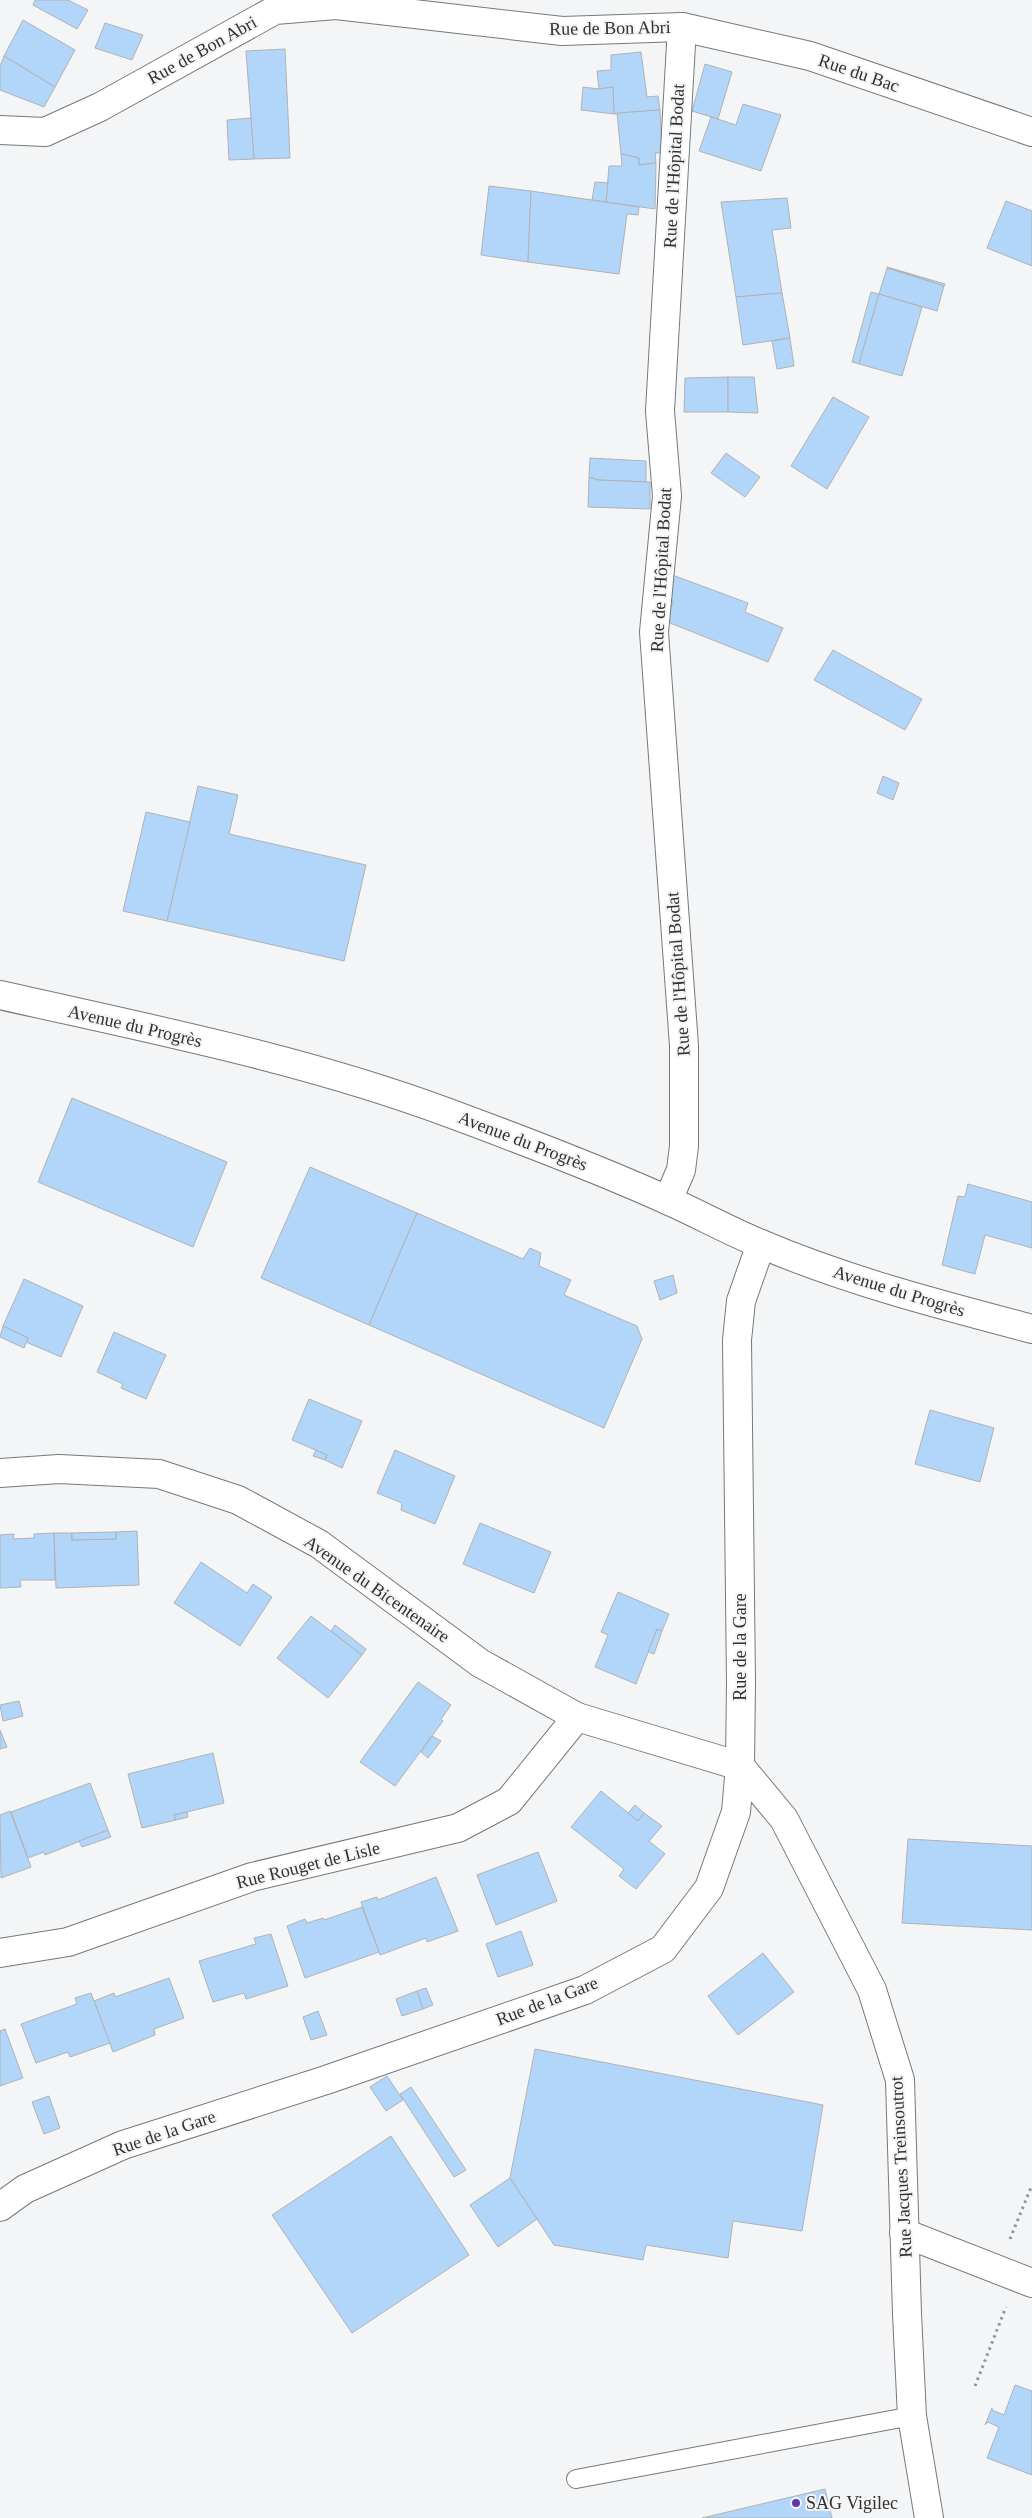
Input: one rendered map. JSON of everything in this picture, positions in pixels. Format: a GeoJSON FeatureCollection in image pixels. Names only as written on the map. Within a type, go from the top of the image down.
{"type":"FeatureCollection","features":[{"type":"Feature","properties":{"kind":"street","name":"Rue de Bon Abri"},"geometry":{"type":"LineString","coordinates":[[0,130],[45,132],[100,107],[275,10],[336,4],[562,31],[682,27]]}},
{"type":"Feature","properties":{"kind":"street","name":"Rue du Bac"},"geometry":{"type":"LineString","coordinates":[[682,27],[810,56],[1032,132]]}},
{"type":"Feature","properties":{"kind":"street","name":"Rue de l'Hôpital Bodat"},"geometry":{"type":"LineString","coordinates":[[668,1200],[681,1170],[684,1146],[684,1046],[654,632],[667,496],[660,411],[682,27]]}},
{"type":"Feature","properties":{"kind":"street","name":"Avenue du Progrès"},"geometry":{"type":"LineString","coordinates":[[0,995],[264,1056],[370,1087],[456,1115],[580,1163],[668,1200],[761,1244],[848,1277],[1032,1329]]}},
{"type":"Feature","properties":{"kind":"street","name":"Rue de la Gare"},"geometry":{"type":"LineString","coordinates":[[0,2207],[25,2189],[123,2145],[326,2080],[585,1990],[663,1949],[709,1888],[736,1812],[740,1766],[741,1682],[737,1340],[741,1301],[761,1244]]}},
{"type":"Feature","properties":{"kind":"street","name":"Avenue du Bicentenaire"},"geometry":{"type":"LineString","coordinates":[[0,1473],[59,1469],[159,1474],[238,1500],[319,1544],[480,1663],[577,1717],[740,1766]]}},
{"type":"Feature","properties":{"kind":"street","name":"Rue Rouget de Lisle"},"geometry":{"type":"LineString","coordinates":[[0,1953],[68,1942],[252,1877],[458,1828],[509,1801],[577,1717]]}},
{"type":"Feature","properties":{"kind":"street","name":"Rue Jacques Treinsoutrot"},"geometry":{"type":"LineString","coordinates":[[740,1766],[784,1819],[872,1990],[900,2080],[912,2416],[929,2518]]}},
{"type":"Feature","properties":{"kind":"street"},"geometry":{"type":"LineString","coordinates":[[904,2233],[1016,2277]]}},
{"type":"Feature","properties":{"kind":"lane"},"geometry":{"type":"LineString","coordinates":[[576,2479],[912,2416]]}},
{"type":"Feature","properties":{"kind":"path"},"geometry":{"type":"LineString","coordinates":[[975,2386],[1016,2277],[1032,2185]]}},
{"type":"Feature","properties":{"kind":"building"},"geometry":{"type":"Polygon","coordinates":[[[35,0],[68,0],[88,10],[77,29],[33,5],[35,0]]]}},
{"type":"Feature","properties":{"kind":"building"},"geometry":{"type":"Polygon","coordinates":[[[23,20],[75,50],[55,87],[4,56],[23,20]]]}},
{"type":"Feature","properties":{"kind":"building"},"geometry":{"type":"Polygon","coordinates":[[[105,23],[143,35],[132,60],[95,48],[105,23]]]}},
{"type":"Feature","properties":{"kind":"building"},"geometry":{"type":"Polygon","coordinates":[[[285,49],[290,158],[254,159],[246,51],[285,49]]]}},
{"type":"Feature","properties":{"kind":"building"},"geometry":{"type":"Polygon","coordinates":[[[641,52],[647,97],[658,96],[660,110],[614,114],[613,87],[599,89],[597,71],[611,70],[611,55],[641,52]]]}},
{"type":"Feature","properties":{"kind":"building"},"geometry":{"type":"Polygon","coordinates":[[[4,56],[55,87],[44,107],[0,90],[0,66],[4,56]]]}},
{"type":"Feature","properties":{"kind":"building"},"geometry":{"type":"Polygon","coordinates":[[[705,64],[732,72],[718,119],[692,111],[705,64]]]}},
{"type":"Feature","properties":{"kind":"building"},"geometry":{"type":"Polygon","coordinates":[[[583,87],[599,89],[613,87],[614,114],[581,110],[583,87]]]}},
{"type":"Feature","properties":{"kind":"building"},"geometry":{"type":"Polygon","coordinates":[[[743,104],[781,115],[761,171],[699,151],[711,117],[736,125],[743,104]]]}},
{"type":"Feature","properties":{"kind":"building"},"geometry":{"type":"Polygon","coordinates":[[[660,110],[662,153],[655,153],[656,163],[639,165],[639,158],[621,154],[617,113],[660,110]]]}},
{"type":"Feature","properties":{"kind":"building"},"geometry":{"type":"Polygon","coordinates":[[[251,118],[254,159],[229,160],[227,120],[251,118]]]}},
{"type":"Feature","properties":{"kind":"building"},"geometry":{"type":"Polygon","coordinates":[[[621,154],[639,158],[639,165],[656,163],[655,209],[606,202],[609,166],[622,166],[621,154]]]}},
{"type":"Feature","properties":{"kind":"building"},"geometry":{"type":"Polygon","coordinates":[[[595,182],[608,183],[606,202],[592,200],[595,182]]]}},
{"type":"Feature","properties":{"kind":"building"},"geometry":{"type":"Polygon","coordinates":[[[489,186],[531,191],[528,262],[481,255],[489,186]]]}},
{"type":"Feature","properties":{"kind":"building"},"geometry":{"type":"Polygon","coordinates":[[[531,191],[639,207],[638,215],[627,214],[619,274],[528,262],[531,191]]]}},
{"type":"Feature","properties":{"kind":"building"},"geometry":{"type":"Polygon","coordinates":[[[787,198],[791,228],[772,230],[782,293],[736,297],[721,202],[787,198]]]}},
{"type":"Feature","properties":{"kind":"building"},"geometry":{"type":"Polygon","coordinates":[[[1006,201],[1032,211],[1032,266],[987,248],[1006,201]]]}},
{"type":"Feature","properties":{"kind":"building"},"geometry":{"type":"Polygon","coordinates":[[[887,267],[945,284],[944,286],[887,267]]]}},
{"type":"Feature","properties":{"kind":"building"},"geometry":{"type":"Polygon","coordinates":[[[887,268],[944,286],[937,311],[879,294],[887,268]]]}},
{"type":"Feature","properties":{"kind":"building"},"geometry":{"type":"Polygon","coordinates":[[[871,292],[879,294],[859,364],[852,362],[871,292]]]}},
{"type":"Feature","properties":{"kind":"building"},"geometry":{"type":"Polygon","coordinates":[[[782,293],[790,338],[743,345],[736,297],[782,293]]]}},
{"type":"Feature","properties":{"kind":"building"},"geometry":{"type":"Polygon","coordinates":[[[879,294],[922,307],[902,376],[859,364],[879,294]]]}},
{"type":"Feature","properties":{"kind":"building"},"geometry":{"type":"Polygon","coordinates":[[[790,338],[794,366],[777,369],[772,341],[790,338]]]}},
{"type":"Feature","properties":{"kind":"building"},"geometry":{"type":"Polygon","coordinates":[[[728,377],[728,412],[684,412],[685,378],[728,377]]]}},
{"type":"Feature","properties":{"kind":"building"},"geometry":{"type":"Polygon","coordinates":[[[728,377],[754,377],[758,413],[728,412],[728,377]]]}},
{"type":"Feature","properties":{"kind":"building"},"geometry":{"type":"Polygon","coordinates":[[[833,397],[869,417],[827,489],[791,466],[833,397]]]}},
{"type":"Feature","properties":{"kind":"building"},"geometry":{"type":"Polygon","coordinates":[[[726,453],[760,477],[745,497],[711,473],[726,453]]]}},
{"type":"Feature","properties":{"kind":"building"},"geometry":{"type":"Polygon","coordinates":[[[590,458],[646,461],[646,482],[598,480],[589,477],[590,458]]]}},
{"type":"Feature","properties":{"kind":"building"},"geometry":{"type":"Polygon","coordinates":[[[589,477],[598,480],[650,482],[650,509],[588,507],[589,477]]]}},
{"type":"Feature","properties":{"kind":"building"},"geometry":{"type":"Polygon","coordinates":[[[667,573],[748,603],[745,612],[783,628],[768,662],[665,621],[673,602],[665,599],[667,573]]]}},
{"type":"Feature","properties":{"kind":"building"},"geometry":{"type":"Polygon","coordinates":[[[833,650],[922,699],[905,730],[814,680],[833,650]]]}},
{"type":"Feature","properties":{"kind":"building"},"geometry":{"type":"Polygon","coordinates":[[[883,776],[899,783],[893,800],[877,793],[883,776]]]}},
{"type":"Feature","properties":{"kind":"building"},"geometry":{"type":"Polygon","coordinates":[[[198,786],[238,795],[229,834],[366,865],[344,961],[167,921],[198,786]]]}},
{"type":"Feature","properties":{"kind":"building"},"geometry":{"type":"Polygon","coordinates":[[[146,812],[190,822],[167,921],[123,911],[146,812]]]}},
{"type":"Feature","properties":{"kind":"building"},"geometry":{"type":"Polygon","coordinates":[[[72,1098],[227,1162],[193,1247],[38,1182],[72,1098]]]}},
{"type":"Feature","properties":{"kind":"building"},"geometry":{"type":"Polygon","coordinates":[[[310,1167],[417,1213],[369,1325],[261,1278],[310,1167]]]}},
{"type":"Feature","properties":{"kind":"building"},"geometry":{"type":"Polygon","coordinates":[[[968,1184],[1032,1202],[1032,1248],[985,1235],[975,1274],[942,1265],[958,1196],[965,1197],[968,1184]]]}},
{"type":"Feature","properties":{"kind":"building"},"geometry":{"type":"Polygon","coordinates":[[[417,1213],[523,1259],[530,1248],[541,1253],[539,1266],[571,1280],[564,1295],[637,1326],[642,1339],[604,1428],[369,1325],[417,1213]]]}},
{"type":"Feature","properties":{"kind":"building"},"geometry":{"type":"Polygon","coordinates":[[[673,1275],[677,1293],[660,1300],[654,1281],[673,1275]]]}},
{"type":"Feature","properties":{"kind":"building"},"geometry":{"type":"Polygon","coordinates":[[[24,1279],[83,1306],[61,1357],[26,1342],[28,1338],[3,1326],[24,1279]]]}},
{"type":"Feature","properties":{"kind":"building"},"geometry":{"type":"Polygon","coordinates":[[[3,1326],[28,1338],[24,1348],[0,1337],[3,1326]]]}},
{"type":"Feature","properties":{"kind":"building"},"geometry":{"type":"Polygon","coordinates":[[[114,1332],[166,1355],[146,1399],[121,1388],[123,1384],[97,1372],[114,1332]]]}},
{"type":"Feature","properties":{"kind":"building"},"geometry":{"type":"Polygon","coordinates":[[[309,1399],[362,1421],[342,1468],[325,1460],[327,1455],[292,1440],[309,1399]]]}},
{"type":"Feature","properties":{"kind":"building"},"geometry":{"type":"Polygon","coordinates":[[[930,1410],[994,1428],[980,1482],[915,1464],[930,1410]]]}},
{"type":"Feature","properties":{"kind":"building"},"geometry":{"type":"Polygon","coordinates":[[[316,1450],[327,1455],[325,1460],[313,1456],[316,1450]]]}},
{"type":"Feature","properties":{"kind":"building"},"geometry":{"type":"Polygon","coordinates":[[[395,1450],[455,1476],[435,1524],[401,1510],[402,1503],[377,1493],[395,1450]]]}},
{"type":"Feature","properties":{"kind":"building"},"geometry":{"type":"Polygon","coordinates":[[[480,1523],[551,1552],[534,1593],[463,1564],[480,1523]]]}},
{"type":"Feature","properties":{"kind":"building"},"geometry":{"type":"Polygon","coordinates":[[[137,1531],[139,1585],[56,1588],[54,1533],[72,1533],[72,1540],[116,1539],[116,1532],[137,1531]]]}},
{"type":"Feature","properties":{"kind":"building"},"geometry":{"type":"Polygon","coordinates":[[[116,1532],[116,1539],[72,1540],[72,1533],[116,1532]]]}},
{"type":"Feature","properties":{"kind":"building"},"geometry":{"type":"Polygon","coordinates":[[[54,1533],[55,1580],[20,1580],[21,1587],[0,1588],[0,1535],[14,1534],[13,1539],[34,1538],[34,1534],[54,1533]]]}},
{"type":"Feature","properties":{"kind":"building"},"geometry":{"type":"Polygon","coordinates":[[[201,1562],[247,1593],[253,1584],[272,1597],[240,1646],[174,1603],[201,1562]]]}},
{"type":"Feature","properties":{"kind":"building"},"geometry":{"type":"Polygon","coordinates":[[[618,1592],[669,1614],[662,1631],[657,1629],[636,1684],[595,1667],[608,1635],[601,1632],[618,1592]]]}},
{"type":"Feature","properties":{"kind":"building"},"geometry":{"type":"Polygon","coordinates":[[[311,1616],[362,1655],[328,1698],[277,1658],[311,1616]]]}},
{"type":"Feature","properties":{"kind":"building"},"geometry":{"type":"Polygon","coordinates":[[[335,1625],[366,1649],[362,1655],[331,1631],[335,1625]]]}},
{"type":"Feature","properties":{"kind":"building"},"geometry":{"type":"Polygon","coordinates":[[[657,1629],[662,1631],[654,1654],[648,1652],[657,1629]]]}},
{"type":"Feature","properties":{"kind":"building"},"geometry":{"type":"Polygon","coordinates":[[[418,1682],[451,1705],[441,1719],[443,1721],[395,1786],[360,1762],[418,1682]]]}},
{"type":"Feature","properties":{"kind":"building"},"geometry":{"type":"Polygon","coordinates":[[[19,1701],[23,1716],[3,1721],[0,1705],[19,1701]]]}},
{"type":"Feature","properties":{"kind":"building"},"geometry":{"type":"Polygon","coordinates":[[[0,1730],[7,1747],[0,1749],[0,1730]]]}},
{"type":"Feature","properties":{"kind":"building"},"geometry":{"type":"Polygon","coordinates":[[[432,1736],[441,1741],[428,1758],[421,1752],[432,1736]]]}},
{"type":"Feature","properties":{"kind":"building"},"geometry":{"type":"Polygon","coordinates":[[[213,1753],[224,1803],[174,1815],[176,1820],[142,1828],[128,1774],[213,1753]]]}},
{"type":"Feature","properties":{"kind":"building"},"geometry":{"type":"Polygon","coordinates":[[[90,1783],[108,1830],[45,1855],[44,1852],[28,1858],[11,1812],[90,1783]]]}},
{"type":"Feature","properties":{"kind":"building"},"geometry":{"type":"Polygon","coordinates":[[[601,1791],[638,1821],[644,1813],[662,1826],[649,1841],[665,1854],[636,1889],[619,1876],[624,1869],[571,1827],[601,1791]]]}},
{"type":"Feature","properties":{"kind":"building"},"geometry":{"type":"Polygon","coordinates":[[[635,1805],[644,1813],[638,1821],[628,1813],[635,1805]]]}},
{"type":"Feature","properties":{"kind":"building"},"geometry":{"type":"Polygon","coordinates":[[[10,1811],[31,1867],[1,1878],[0,1815],[10,1811]]]}},
{"type":"Feature","properties":{"kind":"building"},"geometry":{"type":"Polygon","coordinates":[[[187,1812],[188,1817],[176,1820],[174,1815],[187,1812]]]}},
{"type":"Feature","properties":{"kind":"building"},"geometry":{"type":"Polygon","coordinates":[[[108,1830],[111,1837],[82,1847],[79,1841],[108,1830]]]}},
{"type":"Feature","properties":{"kind":"building"},"geometry":{"type":"Polygon","coordinates":[[[908,1839],[1032,1846],[1032,1930],[902,1923],[908,1839]]]}},
{"type":"Feature","properties":{"kind":"building"},"geometry":{"type":"Polygon","coordinates":[[[538,1852],[557,1901],[496,1925],[477,1875],[538,1852]]]}},
{"type":"Feature","properties":{"kind":"building"},"geometry":{"type":"Polygon","coordinates":[[[436,1877],[458,1931],[427,1942],[426,1938],[380,1955],[361,1902],[377,1897],[378,1900],[436,1877]]]}},
{"type":"Feature","properties":{"kind":"building"},"geometry":{"type":"Polygon","coordinates":[[[362,1907],[379,1952],[305,1978],[287,1926],[305,1919],[307,1923],[323,1918],[324,1920],[362,1907]]]}},
{"type":"Feature","properties":{"kind":"building"},"geometry":{"type":"Polygon","coordinates":[[[521,1931],[533,1965],[498,1977],[486,1944],[521,1931]]]}},
{"type":"Feature","properties":{"kind":"building"},"geometry":{"type":"Polygon","coordinates":[[[271,1934],[288,1986],[246,1999],[244,1993],[213,2002],[199,1961],[256,1944],[254,1938],[271,1934]]]}},
{"type":"Feature","properties":{"kind":"building"},"geometry":{"type":"Polygon","coordinates":[[[763,1953],[794,1992],[738,2035],[708,1996],[763,1953]]]}},
{"type":"Feature","properties":{"kind":"building"},"geometry":{"type":"Polygon","coordinates":[[[169,1978],[184,2018],[154,2029],[155,2035],[113,2052],[94,2001],[114,1993],[115,1997],[169,1978]]]}},
{"type":"Feature","properties":{"kind":"building"},"geometry":{"type":"Polygon","coordinates":[[[426,1988],[433,2005],[423,2009],[417,1991],[426,1988]]]}},
{"type":"Feature","properties":{"kind":"building"},"geometry":{"type":"Polygon","coordinates":[[[417,1991],[423,2009],[402,2016],[396,1999],[417,1991]]]}},
{"type":"Feature","properties":{"kind":"building"},"geometry":{"type":"Polygon","coordinates":[[[91,1993],[110,2043],[70,2057],[68,2052],[36,2063],[21,2024],[77,2004],[75,1998],[91,1993]]]}},
{"type":"Feature","properties":{"kind":"building"},"geometry":{"type":"Polygon","coordinates":[[[318,2011],[327,2035],[311,2040],[303,2017],[318,2011]]]}},
{"type":"Feature","properties":{"kind":"building"},"geometry":{"type":"Polygon","coordinates":[[[5,2029],[23,2078],[0,2086],[0,2031],[5,2029]]]}},
{"type":"Feature","properties":{"kind":"building"},"geometry":{"type":"Polygon","coordinates":[[[535,2049],[823,2105],[802,2231],[733,2221],[728,2258],[646,2245],[643,2260],[554,2245],[510,2178],[535,2049]]]}},
{"type":"Feature","properties":{"kind":"building"},"geometry":{"type":"Polygon","coordinates":[[[387,2076],[403,2100],[386,2111],[370,2087],[387,2076]]]}},
{"type":"Feature","properties":{"kind":"building"},"geometry":{"type":"Polygon","coordinates":[[[411,2087],[466,2170],[454,2177],[400,2094],[411,2087]]]}},
{"type":"Feature","properties":{"kind":"building"},"geometry":{"type":"Polygon","coordinates":[[[49,2096],[60,2128],[44,2134],[32,2102],[49,2096]]]}},
{"type":"Feature","properties":{"kind":"building"},"geometry":{"type":"Polygon","coordinates":[[[391,2136],[469,2255],[352,2333],[272,2215],[391,2136]]]}},
{"type":"Feature","properties":{"kind":"building"},"geometry":{"type":"Polygon","coordinates":[[[510,2178],[537,2219],[498,2247],[470,2205],[510,2178]]]}},
{"type":"Feature","properties":{"kind":"building"},"geometry":{"type":"Polygon","coordinates":[[[1015,2385],[1032,2391],[1032,2475],[987,2458],[999,2427],[988,2422],[985,2425],[992,2408],[992,2410],[1004,2415],[1015,2385]]]}},
{"type":"Feature","properties":{"kind":"building","name":"SAG Vigilec"},"geometry":{"type":"Polygon","coordinates":[[[825,2489],[832,2518],[702,2518],[825,2489]]]}},
{"type":"Feature","properties":{"kind":"place","name":"SAG Vigilec"},"geometry":{"type":"Point","coordinates":[796,2503]}}]}
